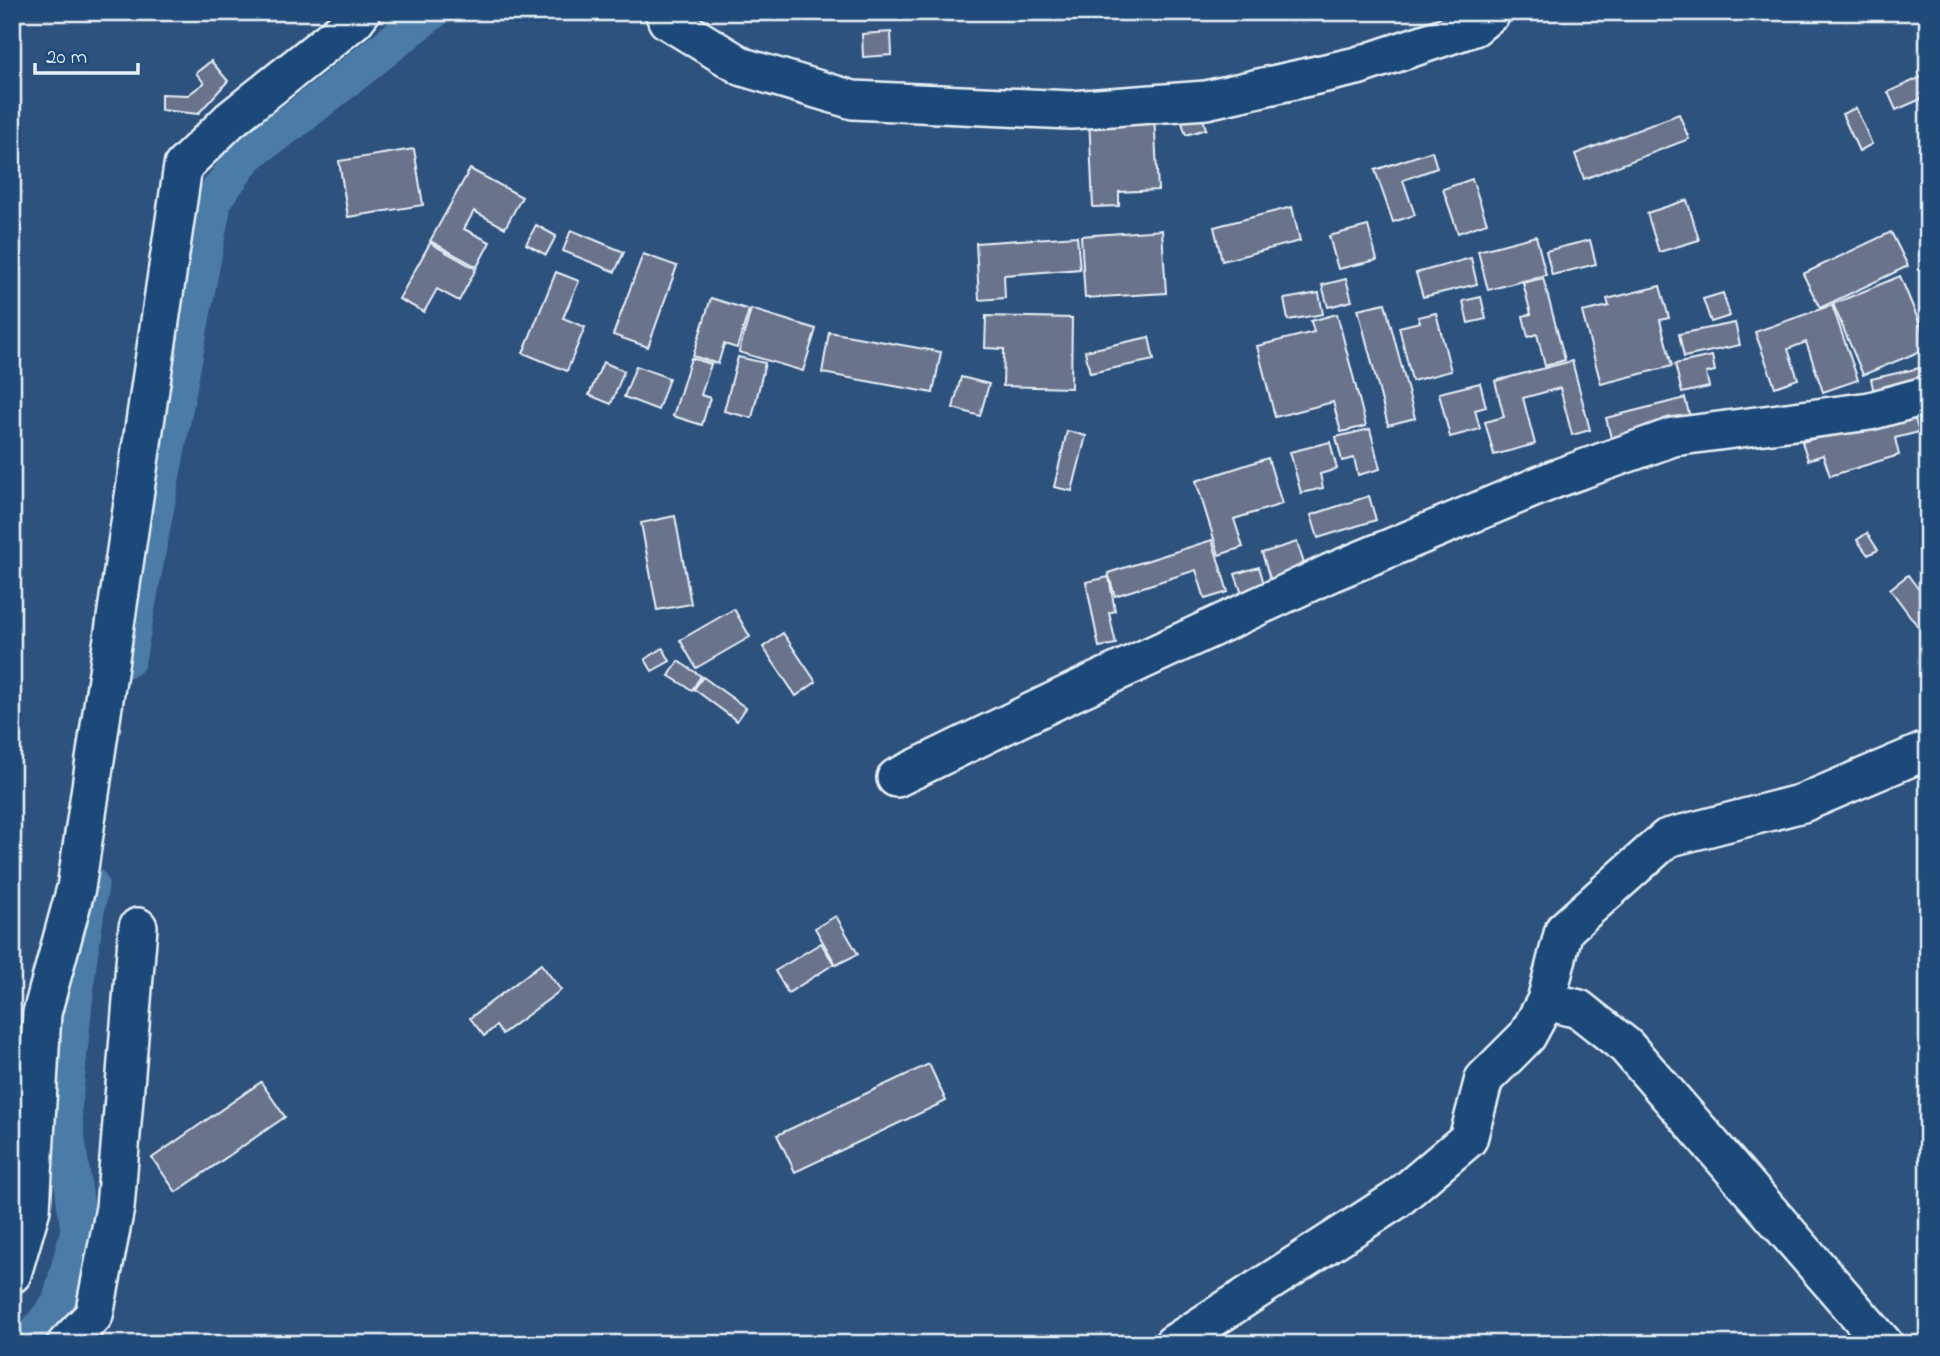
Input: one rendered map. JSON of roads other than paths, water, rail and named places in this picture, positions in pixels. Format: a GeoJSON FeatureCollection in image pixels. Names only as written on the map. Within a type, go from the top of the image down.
{"type":"FeatureCollection","features":[{"type":"Feature","properties":{"kind":"street"},"geometry":{"type":"LineString","coordinates":[[12,1274],[31,1209],[42,1013],[76,888],[183,166],[230,120],[355,20],[361,12]]}},
{"type":"Feature","properties":{"kind":"street"},"geometry":{"type":"LineString","coordinates":[[664,12],[667,20],[743,67],[853,100],[1071,110],[1206,100],[1357,66],[1474,27],[1492,12]]}},
{"type":"Feature","properties":{"kind":"street"},"geometry":{"type":"LineString","coordinates":[[896,778],[1330,573],[1555,480],[1673,437],[1870,411],[1928,395]]}},
{"type":"Feature","properties":{"kind":"street"},"geometry":{"type":"LineString","coordinates":[[1173,1344],[1396,1200],[1468,1139],[1484,1079],[1527,1036],[1546,1001],[1564,930],[1667,838],[1803,803],[1928,750]]}},
{"type":"Feature","properties":{"kind":"street"},"geometry":{"type":"LineString","coordinates":[[66,1344],[94,1315],[115,1208],[138,927]]}},
{"type":"Feature","properties":{"kind":"street"},"geometry":{"type":"LineString","coordinates":[[1546,1001],[1579,1009],[1626,1046],[1884,1344]]}},
{"type":"Feature","properties":{"kind":"waterway"},"geometry":{"type":"LineString","coordinates":[[127,659],[214,198],[246,155],[300,116],[431,12]]}},
{"type":"Feature","properties":{"kind":"waterway"},"geometry":{"type":"LineString","coordinates":[[28,1344],[60,1304],[79,1230],[63,1111],[78,963],[90,885]]}}]}
